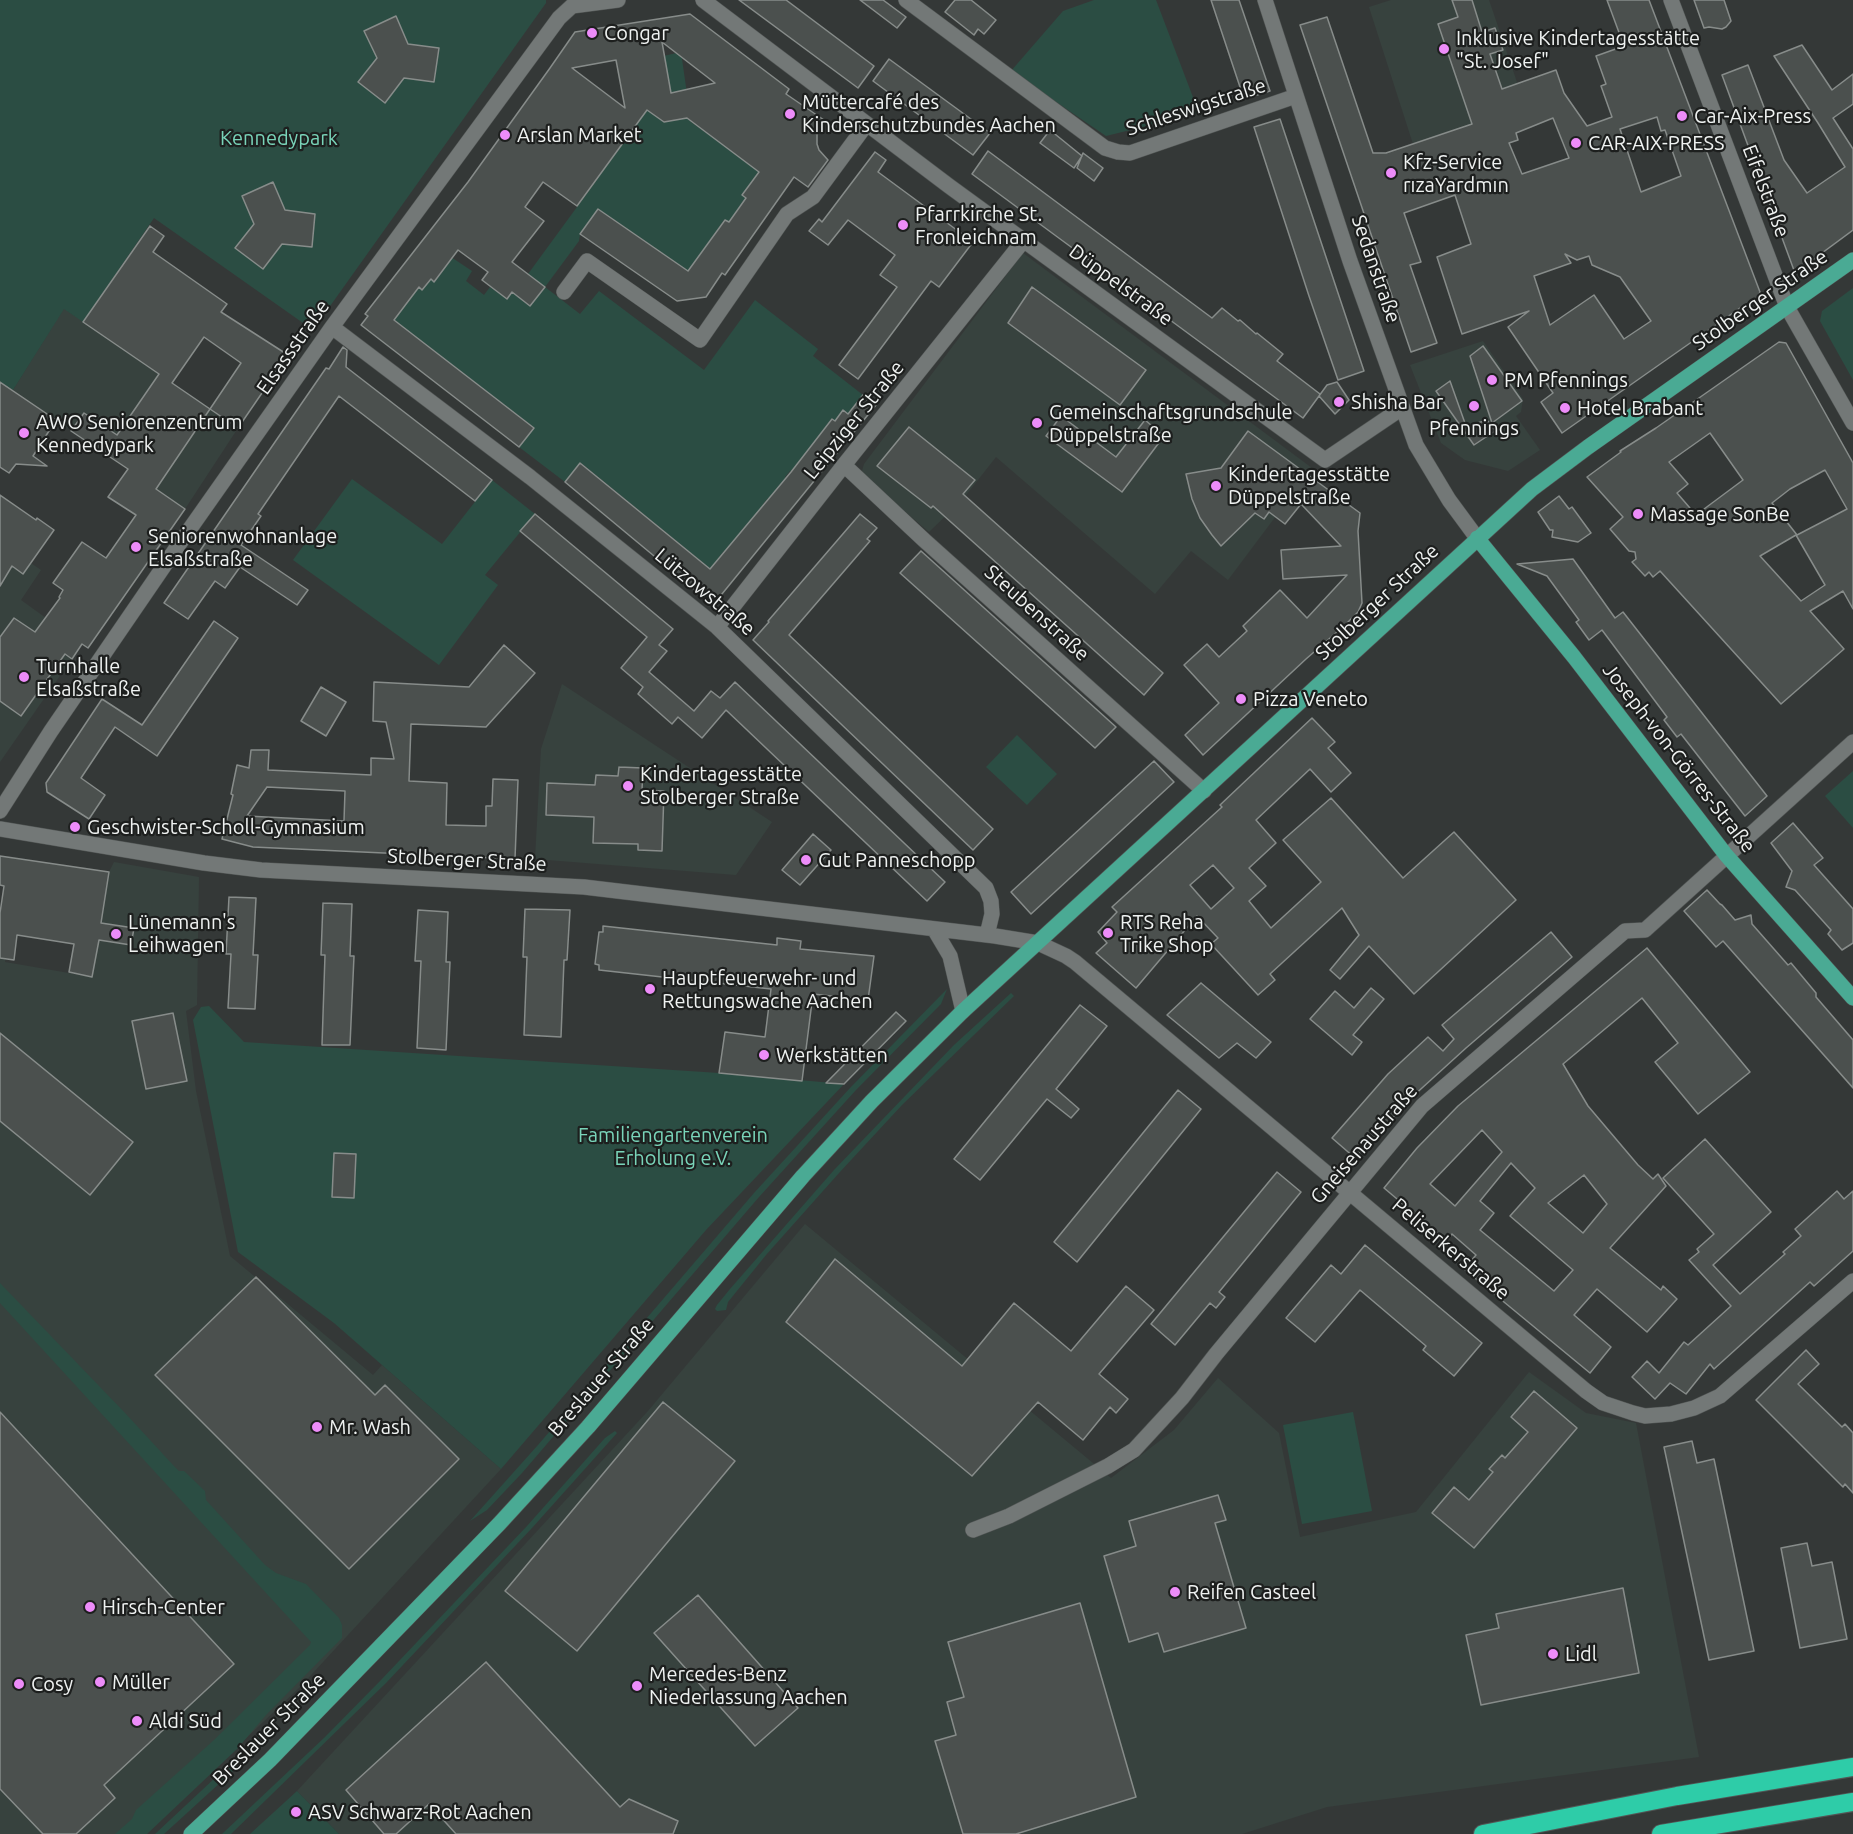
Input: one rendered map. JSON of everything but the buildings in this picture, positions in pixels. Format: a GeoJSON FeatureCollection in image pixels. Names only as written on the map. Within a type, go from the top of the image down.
{"type":"FeatureCollection","features":[{"type":"Feature","properties":{"kind":"highway"},"geometry":{"type":"LineString","coordinates":[[1483,1834],[1677,1796],[1853,1767]]}},
{"type":"Feature","properties":{"kind":"highway"},"geometry":{"type":"LineString","coordinates":[[1661,1834],[1853,1802]]}},
{"type":"Feature","properties":{"kind":"main road","name":"Stolberger Straße"},"geometry":{"type":"LineString","coordinates":[[1038,943],[1532,489],[1853,260]]}},
{"type":"Feature","properties":{"kind":"main road","name":"Joseph-von-Görres-Straße"},"geometry":{"type":"LineString","coordinates":[[1477,538],[1574,657],[1726,855],[1853,998]]}},
{"type":"Feature","properties":{"kind":"main road","name":"Breslauer Straße"},"geometry":{"type":"LineString","coordinates":[[191,1834],[270,1760],[499,1524],[588,1427],[803,1176],[872,1101],[963,1011],[1038,943]]}},
{"type":"Feature","properties":{"kind":"street","name":"Elsassstraße"},"geometry":{"type":"LineString","coordinates":[[0,811],[51,731],[175,550],[332,327],[559,18],[572,6],[618,0]]}},
{"type":"Feature","properties":{"kind":"street","name":"Düppelstraße"},"geometry":{"type":"LineString","coordinates":[[703,0],[866,125],[1325,460],[1402,408]]}},
{"type":"Feature","properties":{"kind":"street","name":"Schleswigstraße"},"geometry":{"type":"LineString","coordinates":[[906,0],[1105,148],[1118,152],[1130,153],[1296,96]]}},
{"type":"Feature","properties":{"kind":"street","name":"Sedanstraße"},"geometry":{"type":"LineString","coordinates":[[1265,0],[1350,261],[1416,446],[1449,500],[1477,538]]}},
{"type":"Feature","properties":{"kind":"street","name":"Eifelstraße"},"geometry":{"type":"LineString","coordinates":[[1671,0],[1787,307],[1853,423]]}},
{"type":"Feature","properties":{"kind":"street"},"geometry":{"type":"LineString","coordinates":[[564,292],[588,261],[700,340],[786,214],[813,197],[866,125]]}},
{"type":"Feature","properties":{"kind":"street","name":"Leipziger Straße"},"geometry":{"type":"LineString","coordinates":[[717,627],[1024,240]]}},
{"type":"Feature","properties":{"kind":"street","name":"Lützowstraße"},"geometry":{"type":"LineString","coordinates":[[332,327],[530,477],[717,627],[986,888],[991,901],[992,914],[987,935]]}},
{"type":"Feature","properties":{"kind":"street","name":"Steubenstraße"},"geometry":{"type":"LineString","coordinates":[[844,465],[1204,791]]}},
{"type":"Feature","properties":{"kind":"street","name":"Gneisenaustraße"},"geometry":{"type":"LineString","coordinates":[[973,1530],[1010,1516],[1108,1466],[1134,1450],[1182,1398],[1422,1106],[1625,931],[1645,930],[1853,742]]}},
{"type":"Feature","properties":{"kind":"street","name":"Stolberger Straße"},"geometry":{"type":"LineString","coordinates":[[0,829],[192,861],[261,870],[584,887],[1038,943]]}},
{"type":"Feature","properties":{"kind":"street"},"geometry":{"type":"LineString","coordinates":[[934,929],[950,956],[963,1011]]}},
{"type":"Feature","properties":{"kind":"street","name":"Peliserkerstraße"},"geometry":{"type":"LineString","coordinates":[[1038,943],[1075,962],[1603,1403],[1645,1416],[1671,1414],[1694,1408],[1720,1396],[1853,1281]]}},
{"type":"Feature","properties":{"kind":"shaded area","name":"Inklusive Kindertagesstätte \"St. Josef\""},"geometry":{"type":"Polygon","coordinates":[[[1391,0],[1489,0],[1520,91],[1509,113],[1413,144],[1369,7],[1391,0]]]}},
{"type":"Feature","properties":{"kind":"shaded area","name":"Gemeinschaftsgrundschule Düppelstraße"},"geometry":{"type":"Polygon","coordinates":[[[1023,253],[1312,468],[1228,580],[1191,551],[1155,594],[996,457],[963,499],[929,532],[863,476],[864,464],[1023,253]]]}},
{"type":"Feature","properties":{"kind":"shaded area"},"geometry":{"type":"Polygon","coordinates":[[[64,308],[238,428],[185,509],[13,390],[64,308]]]}},
{"type":"Feature","properties":{"kind":"shaded area","name":"Pfennings"},"geometry":{"type":"Polygon","coordinates":[[[1483,341],[1523,399],[1521,412],[1516,416],[1540,450],[1508,471],[1465,460],[1441,443],[1410,365],[1483,341]]]}},
{"type":"Feature","properties":{"kind":"shaded area"},"geometry":{"type":"Polygon","coordinates":[[[0,542],[41,570],[21,600],[82,644],[0,762],[0,542]]]}},
{"type":"Feature","properties":{"kind":"shaded area","name":"Kindertagesstätte Stolberger Straße"},"geometry":{"type":"Polygon","coordinates":[[[562,684],[772,822],[736,875],[535,859],[541,749],[562,684]]]}},
{"type":"Feature","properties":{"kind":"shaded area"},"geometry":{"type":"Polygon","coordinates":[[[114,862],[199,877],[197,1005],[186,1011],[196,1091],[230,1256],[373,1375],[382,1365],[501,1469],[300,1687],[145,1834],[0,1834],[0,939],[8,941],[5,962],[92,977],[109,872],[114,862]]]}},
{"type":"Feature","properties":{"kind":"shaded area"},"geometry":{"type":"Polygon","coordinates":[[[805,1224],[1111,1478],[1174,1430],[1218,1378],[1279,1433],[1300,1537],[1416,1512],[1529,1372],[1586,1413],[1636,1423],[1699,1757],[1327,1807],[1242,1834],[339,1834],[297,1791],[648,1411],[805,1224]]]}},
{"type":"Feature","properties":{"kind":"green space","name":"Kennedypark"},"geometry":{"type":"Polygon","coordinates":[[[0,0],[546,0],[546,3],[313,330],[154,218],[83,322],[64,309],[13,390],[0,382],[0,0]]]}},
{"type":"Feature","properties":{"kind":"green space"},"geometry":{"type":"Polygon","coordinates":[[[1094,0],[1156,0],[1199,113],[1106,136],[1011,71],[1063,11],[1094,0]]]}},
{"type":"Feature","properties":{"kind":"green space"},"geometry":{"type":"Polygon","coordinates":[[[681,52],[691,122],[741,158],[790,137],[742,195],[746,197],[735,213],[732,225],[724,220],[699,256],[699,270],[677,274],[672,260],[598,209],[580,234],[579,241],[545,287],[528,274],[647,110],[672,97],[665,61],[659,57],[681,52]]]}},
{"type":"Feature","properties":{"kind":"green space"},"geometry":{"type":"Polygon","coordinates":[[[448,255],[472,271],[466,281],[484,295],[490,287],[507,299],[512,292],[530,306],[545,287],[580,314],[599,291],[704,370],[755,300],[818,349],[813,356],[863,395],[848,414],[843,411],[835,421],[831,419],[827,425],[829,427],[785,477],[787,479],[771,499],[768,498],[763,504],[765,506],[741,531],[743,533],[727,553],[724,551],[719,557],[721,559],[712,570],[581,463],[565,482],[519,447],[534,428],[394,320],[419,287],[422,290],[431,279],[434,282],[442,272],[438,269],[448,255]]]}},
{"type":"Feature","properties":{"kind":"green space"},"geometry":{"type":"Polygon","coordinates":[[[1853,288],[1853,380],[1820,321],[1822,311],[1853,288]]]}},
{"type":"Feature","properties":{"kind":"green space"},"geometry":{"type":"Polygon","coordinates":[[[352,479],[442,544],[492,480],[535,514],[485,575],[498,585],[439,665],[293,560],[352,479]]]}},
{"type":"Feature","properties":{"kind":"green space"},"geometry":{"type":"Polygon","coordinates":[[[1017,735],[1057,774],[1027,805],[986,767],[1017,735]]]}},
{"type":"Feature","properties":{"kind":"green space"},"geometry":{"type":"Polygon","coordinates":[[[1853,771],[1853,828],[1825,796],[1853,771]]]}},
{"type":"Feature","properties":{"kind":"green space"},"geometry":{"type":"Polygon","coordinates":[[[947,989],[941,1004],[856,1090],[759,1197],[522,1473],[487,1510],[470,1521],[754,1193],[850,1088],[947,989]]]}},
{"type":"Feature","properties":{"kind":"green space"},"geometry":{"type":"Polygon","coordinates":[[[1011,993],[1014,996],[902,1105],[839,1173],[766,1255],[728,1302],[726,1310],[717,1311],[715,1309],[717,1305],[730,1289],[834,1170],[954,1045],[1011,993]]]}},
{"type":"Feature","properties":{"kind":"green space","name":"Familiengartenverein Erholung e.V."},"geometry":{"type":"Polygon","coordinates":[[[209,1006],[244,1042],[719,1073],[844,1084],[706,1230],[501,1469],[334,1323],[238,1252],[193,1020],[201,1007],[209,1006]]]}},
{"type":"Feature","properties":{"kind":"green space"},"geometry":{"type":"Polygon","coordinates":[[[0,1283],[173,1465],[179,1471],[184,1471],[205,1491],[206,1500],[265,1565],[276,1573],[306,1584],[339,1618],[342,1625],[342,1638],[266,1715],[237,1749],[147,1834],[115,1834],[132,1819],[136,1810],[214,1740],[311,1642],[0,1303],[0,1283]]]}},
{"type":"Feature","properties":{"kind":"green space"},"geometry":{"type":"Polygon","coordinates":[[[1353,1412],[1372,1511],[1302,1524],[1283,1425],[1353,1412]]]}},
{"type":"Feature","properties":{"kind":"green space"},"geometry":{"type":"Polygon","coordinates":[[[615,1431],[617,1433],[532,1528],[386,1683],[231,1834],[222,1834],[325,1737],[381,1680],[527,1526],[605,1438],[615,1431]]]}},
{"type":"Feature","properties":{"kind":"green space"},"geometry":{"type":"Polygon","coordinates":[[[261,1735],[245,1760],[164,1834],[155,1834],[261,1735]]]}},
{"type":"Feature","properties":{"kind":"green space","name":"ASV Schwarz-Rot Aachen"},"geometry":{"type":"Polygon","coordinates":[[[297,1791],[339,1834],[250,1834],[297,1791]]]}},
{"type":"Feature","properties":{"kind":"place","name":"Congar"},"geometry":{"type":"Point","coordinates":[592,33]}},
{"type":"Feature","properties":{"kind":"place","name":"Inklusive Kindertagesstätte \"St. Josef\""},"geometry":{"type":"Point","coordinates":[1444,49]}},
{"type":"Feature","properties":{"kind":"place","name":"Müttercafé des Kinderschutzbundes Aachen"},"geometry":{"type":"Point","coordinates":[790,114]}},
{"type":"Feature","properties":{"kind":"place","name":"Car-Aix-Press"},"geometry":{"type":"Point","coordinates":[1682,116]}},
{"type":"Feature","properties":{"kind":"place","name":"Arslan Market"},"geometry":{"type":"Point","coordinates":[505,135]}},
{"type":"Feature","properties":{"kind":"place","name":"CAR-AIX-PRESS"},"geometry":{"type":"Point","coordinates":[1576,143]}},
{"type":"Feature","properties":{"kind":"place","name":"Kfz-Service rızaYardmın"},"geometry":{"type":"Point","coordinates":[1391,173]}},
{"type":"Feature","properties":{"kind":"place","name":"Pfarrkirche St. Fronleichnam"},"geometry":{"type":"Point","coordinates":[903,225]}},
{"type":"Feature","properties":{"kind":"place","name":"PM Pfennings"},"geometry":{"type":"Point","coordinates":[1492,380]}},
{"type":"Feature","properties":{"kind":"place","name":"Shisha Bar"},"geometry":{"type":"Point","coordinates":[1339,402]}},
{"type":"Feature","properties":{"kind":"place","name":"Pfennings"},"geometry":{"type":"Point","coordinates":[1474,406]}},
{"type":"Feature","properties":{"kind":"place","name":"Hotel Brabant"},"geometry":{"type":"Point","coordinates":[1565,408]}},
{"type":"Feature","properties":{"kind":"place","name":"Gemeinschaftsgrundschule Düppelstraße"},"geometry":{"type":"Point","coordinates":[1037,423]}},
{"type":"Feature","properties":{"kind":"place","name":"AWO Seniorenzentrum Kennedypark"},"geometry":{"type":"Point","coordinates":[24,433]}},
{"type":"Feature","properties":{"kind":"place","name":"Kindertagesstätte Düppelstraße"},"geometry":{"type":"Point","coordinates":[1216,486]}},
{"type":"Feature","properties":{"kind":"place","name":"Massage SonBe"},"geometry":{"type":"Point","coordinates":[1638,514]}},
{"type":"Feature","properties":{"kind":"place","name":"Seniorenwohnanlage Elsaßstraße"},"geometry":{"type":"Point","coordinates":[136,547]}},
{"type":"Feature","properties":{"kind":"place","name":"Turnhalle Elsaßstraße"},"geometry":{"type":"Point","coordinates":[24,677]}},
{"type":"Feature","properties":{"kind":"place","name":"Pizza Veneto"},"geometry":{"type":"Point","coordinates":[1241,699]}},
{"type":"Feature","properties":{"kind":"place","name":"Kindertagesstätte Stolberger Straße"},"geometry":{"type":"Point","coordinates":[628,786]}},
{"type":"Feature","properties":{"kind":"place","name":"Geschwister-Scholl-Gymnasium"},"geometry":{"type":"Point","coordinates":[75,827]}},
{"type":"Feature","properties":{"kind":"place","name":"Gut Panneschopp"},"geometry":{"type":"Point","coordinates":[806,860]}},
{"type":"Feature","properties":{"kind":"place","name":"RTS Reha Trike Shop"},"geometry":{"type":"Point","coordinates":[1108,933]}},
{"type":"Feature","properties":{"kind":"place","name":"Lünemann's Leihwagen"},"geometry":{"type":"Point","coordinates":[116,934]}},
{"type":"Feature","properties":{"kind":"place","name":"Hauptfeuerwehr- und Rettungswache Aachen"},"geometry":{"type":"Point","coordinates":[650,989]}},
{"type":"Feature","properties":{"kind":"place","name":"Werkstätten"},"geometry":{"type":"Point","coordinates":[764,1055]}},
{"type":"Feature","properties":{"kind":"place","name":"Mr. Wash"},"geometry":{"type":"Point","coordinates":[317,1427]}},
{"type":"Feature","properties":{"kind":"place","name":"Reifen Casteel"},"geometry":{"type":"Point","coordinates":[1175,1592]}},
{"type":"Feature","properties":{"kind":"place","name":"Hirsch-Center"},"geometry":{"type":"Point","coordinates":[90,1607]}},
{"type":"Feature","properties":{"kind":"place","name":"Lidl"},"geometry":{"type":"Point","coordinates":[1553,1654]}},
{"type":"Feature","properties":{"kind":"place","name":"Müller"},"geometry":{"type":"Point","coordinates":[100,1682]}},
{"type":"Feature","properties":{"kind":"place","name":"Cosy"},"geometry":{"type":"Point","coordinates":[19,1684]}},
{"type":"Feature","properties":{"kind":"place","name":"Mercedes-Benz Niederlassung Aachen"},"geometry":{"type":"Point","coordinates":[637,1686]}},
{"type":"Feature","properties":{"kind":"place","name":"Aldi Süd"},"geometry":{"type":"Point","coordinates":[137,1721]}},
{"type":"Feature","properties":{"kind":"place","name":"ASV Schwarz-Rot Aachen"},"geometry":{"type":"Point","coordinates":[296,1812]}}]}
